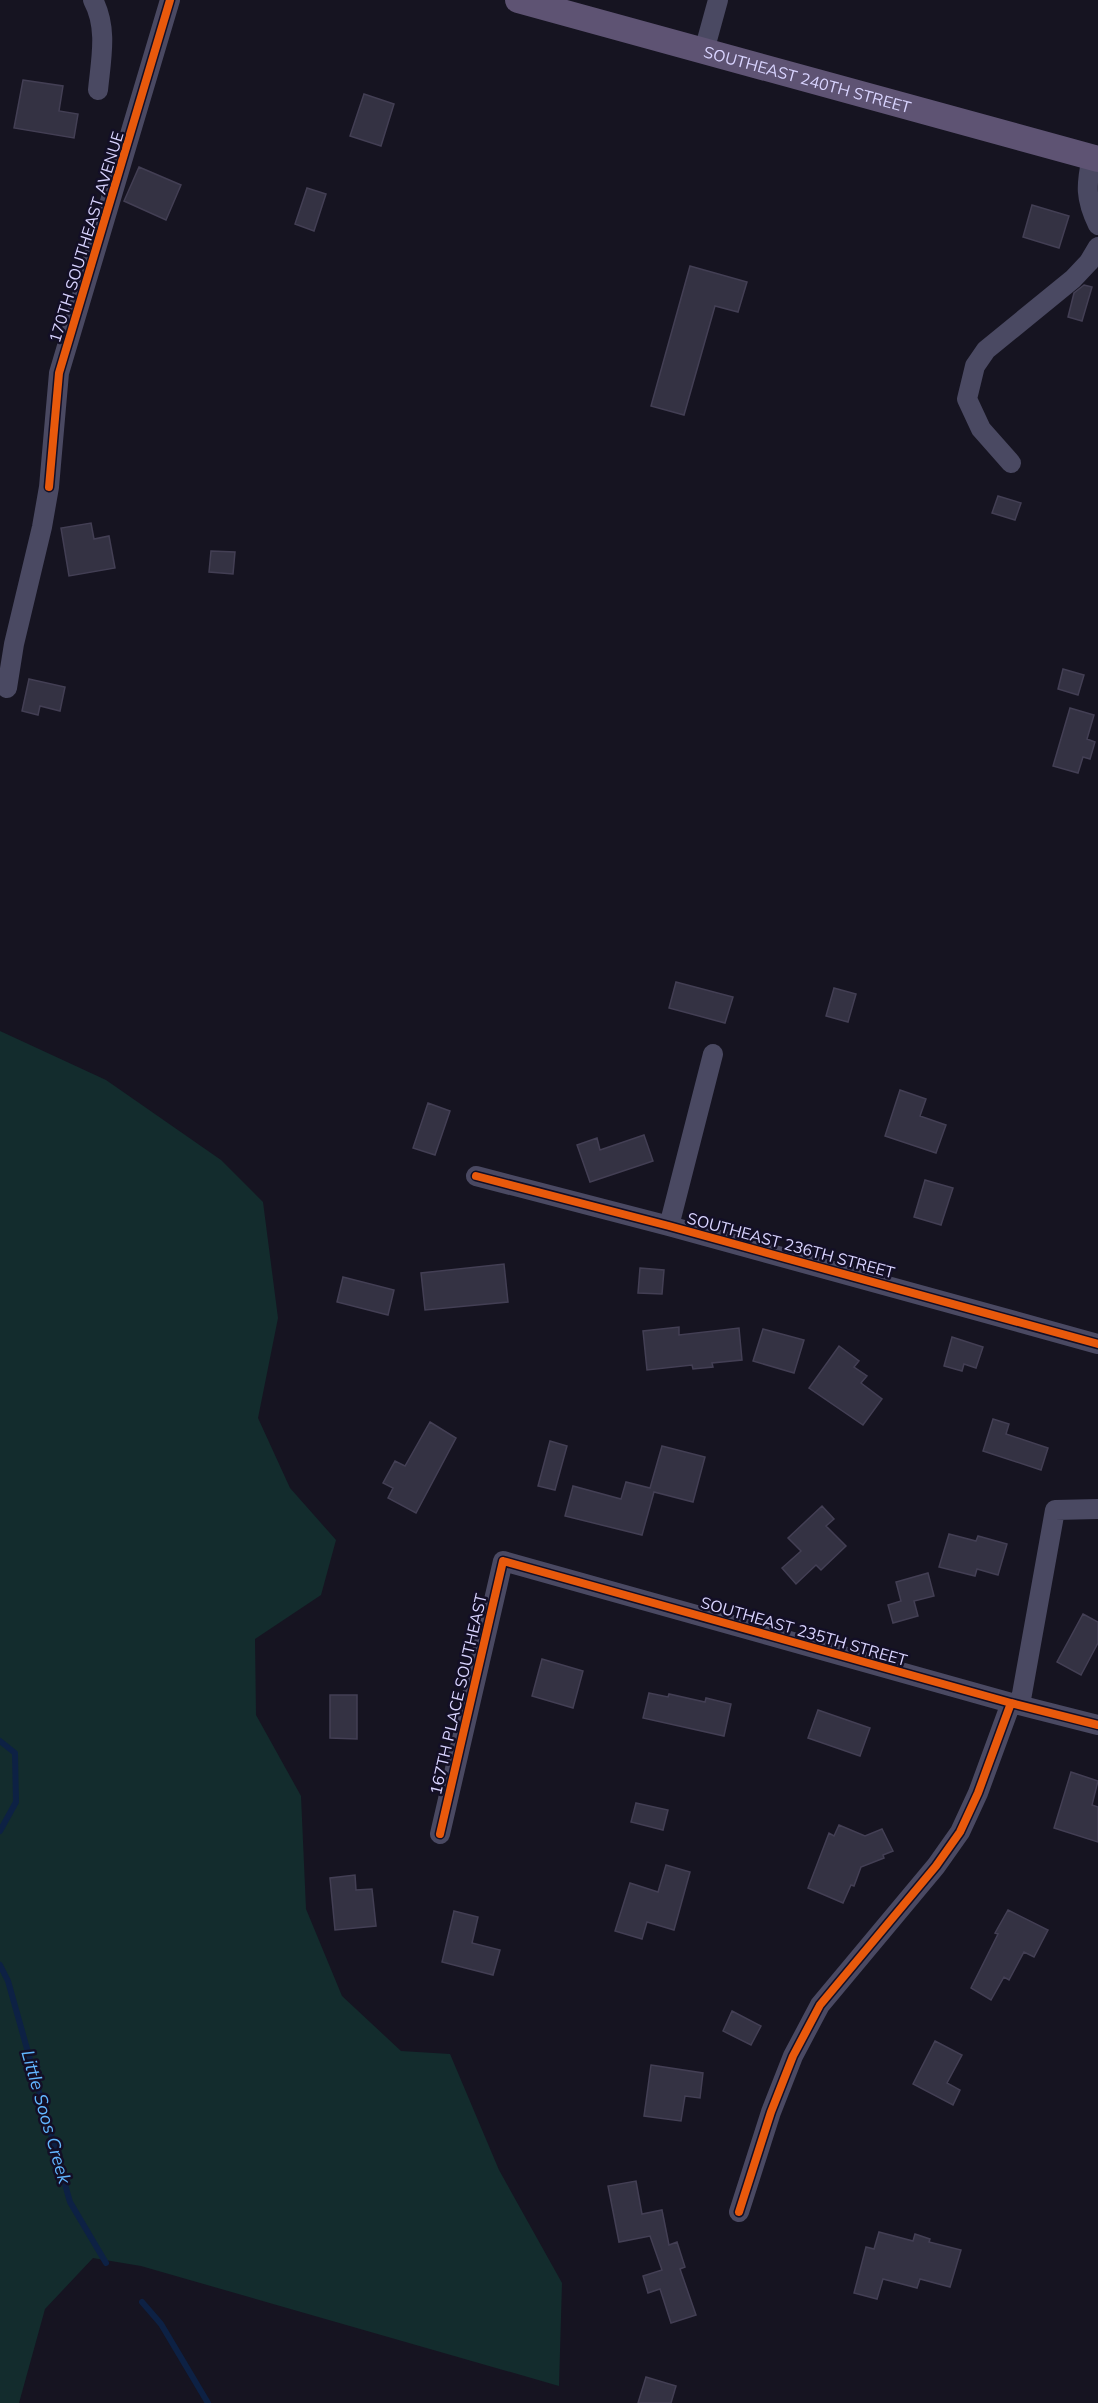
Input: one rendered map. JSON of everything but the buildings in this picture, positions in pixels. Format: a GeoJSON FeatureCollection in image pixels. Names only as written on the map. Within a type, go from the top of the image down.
{"type":"FeatureCollection","features":[{"type":"Feature","properties":{"kind":"main road","name":"SOUTHEAST 240TH STREET"},"geometry":{"type":"LineString","coordinates":[[518,0],[1095,158]]}},
{"type":"Feature","properties":{"kind":"street"},"geometry":{"type":"LineString","coordinates":[[93,0],[98,10],[103,33],[98,90]]}},
{"type":"Feature","properties":{"kind":"street","name":"170TH SOUTHEAST AVENUE"},"geometry":{"type":"LineString","coordinates":[[7,688],[14,644],[42,527],[49,487],[59,373],[170,0]]}},
{"type":"Feature","properties":{"kind":"street"},"geometry":{"type":"LineString","coordinates":[[704,51],[718,0]]}},
{"type":"Feature","properties":{"kind":"street"},"geometry":{"type":"LineString","coordinates":[[1095,158],[1086,182],[1088,198],[1098,225]]}},
{"type":"Feature","properties":{"kind":"street"},"geometry":{"type":"LineString","coordinates":[[1011,463],[981,429],[967,399],[975,366],[986,350],[1073,279],[1089,262],[1098,247]]}},
{"type":"Feature","properties":{"kind":"street"},"geometry":{"type":"LineString","coordinates":[[669,1226],[713,1054]]}},
{"type":"Feature","properties":{"kind":"street","name":"SOUTHEAST 236TH STREET"},"geometry":{"type":"LineString","coordinates":[[476,1176],[669,1226],[1098,1344]]}},
{"type":"Feature","properties":{"kind":"street"},"geometry":{"type":"LineString","coordinates":[[739,2212],[771,2112],[793,2056],[820,2005],[936,1866],[960,1832],[978,1793],[1015,1704],[1054,1510],[1098,1509]]}},
{"type":"Feature","properties":{"kind":"street","name":"SOUTHEAST 235TH STREET"},"geometry":{"type":"LineString","coordinates":[[503,1561],[1015,1704],[1098,1725]]}},
{"type":"Feature","properties":{"kind":"street","name":"167TH PLACE SOUTHEAST"},"geometry":{"type":"LineString","coordinates":[[440,1834],[503,1561]]}},
{"type":"Feature","properties":{"kind":"green space"},"geometry":{"type":"Polygon","coordinates":[[[0,1031],[106,1080],[221,1160],[263,1202],[278,1318],[258,1418],[290,1488],[336,1540],[321,1595],[255,1639],[256,1715],[301,1796],[306,1909],[342,1996],[401,2051],[450,2054],[499,2170],[562,2283],[559,2386],[141,2266],[93,2258],[45,2309],[19,2403],[0,2403],[0,1031]]]}},
{"type":"Feature","properties":{"kind":"waterway","name":"Little Soos Creek"},"geometry":{"type":"LineString","coordinates":[[0,1741],[15,1753],[16,1802],[0,1831]]}},
{"type":"Feature","properties":{"kind":"waterway","name":"Little Soos Creek"},"geometry":{"type":"LineString","coordinates":[[0,1965],[8,1981],[70,2202],[106,2263]]}},
{"type":"Feature","properties":{"kind":"waterway","name":"Little Soos Creek"},"geometry":{"type":"LineString","coordinates":[[142,2302],[161,2324],[208,2403]]}},
{"type":"Feature","properties":{"kind":"cycle path"},"geometry":{"type":"LineString","coordinates":[[49,487],[59,373],[170,0]]}},
{"type":"Feature","properties":{"kind":"cycle path"},"geometry":{"type":"LineString","coordinates":[[476,1176],[669,1226],[1098,1344]]}},
{"type":"Feature","properties":{"kind":"cycle path"},"geometry":{"type":"LineString","coordinates":[[440,1834],[503,1561],[1011,1703],[1098,1725]]}},
{"type":"Feature","properties":{"kind":"cycle path"},"geometry":{"type":"LineString","coordinates":[[739,2212],[771,2112],[793,2056],[820,2005],[936,1866],[960,1832],[978,1793],[1011,1703]]}}]}
